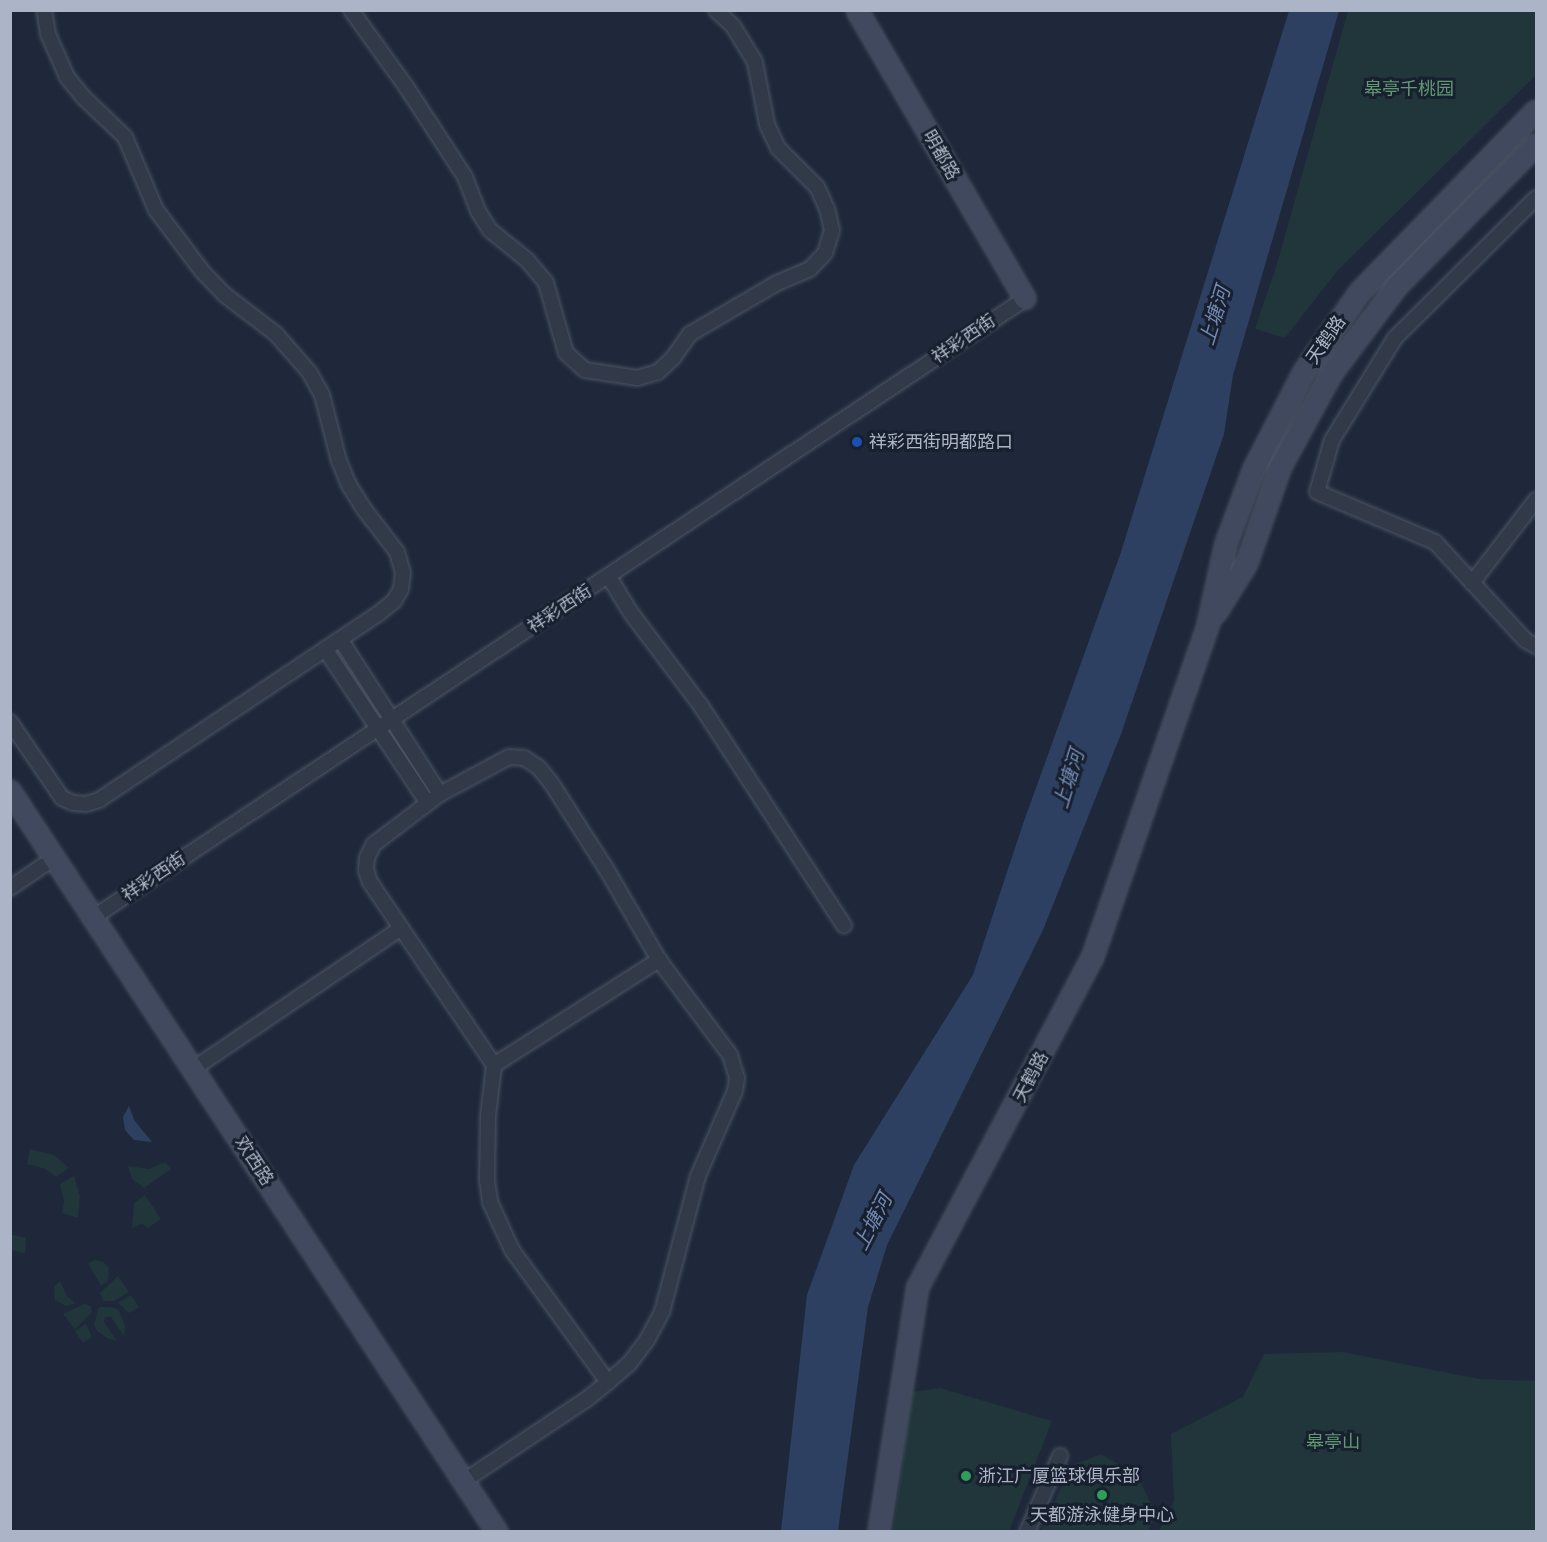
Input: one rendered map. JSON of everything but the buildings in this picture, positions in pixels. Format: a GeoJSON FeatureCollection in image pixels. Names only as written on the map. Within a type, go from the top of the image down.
{"type":"FeatureCollection","features":[{"type":"Feature","properties":{"kind":"main road","name":"明都路"},"geometry":{"type":"LineString","coordinates":[[857,10],[1025,299]]}},
{"type":"Feature","properties":{"kind":"main road","name":"天鹤路"},"geometry":{"type":"LineString","coordinates":[[879,1532],[918,1287],[1092,959],[1208,625],[1226,544],[1254,469],[1304,372],[1360,292],[1536,111]]}},
{"type":"Feature","properties":{"kind":"main road","name":"天鹤路"},"geometry":{"type":"LineString","coordinates":[[1208,625],[1247,563],[1280,468],[1332,373],[1398,286],[1536,145]]}},
{"type":"Feature","properties":{"kind":"main road","name":"欢西路"},"geometry":{"type":"LineString","coordinates":[[10,791],[497,1532]]}},
{"type":"Feature","properties":{"kind":"street"},"geometry":{"type":"LineString","coordinates":[[10,722],[62,798],[73,803],[86,804],[99,800],[394,601],[401,589],[403,573],[398,552],[364,509],[348,483],[339,461],[322,395],[310,373],[276,334],[225,295],[202,271],[156,210],[125,137],[84,98],[67,77],[48,34],[44,10]]}},
{"type":"Feature","properties":{"kind":"street"},"geometry":{"type":"LineString","coordinates":[[351,10],[407,87],[465,177],[478,211],[489,230],[527,260],[546,283],[566,353],[585,370],[637,378],[657,372],[673,358],[690,334],[777,283],[810,269],[825,253],[832,230],[827,209],[817,187],[778,148],[767,124],[755,62],[734,26],[716,10]]}},
{"type":"Feature","properties":{"kind":"street"},"geometry":{"type":"LineString","coordinates":[[1536,198],[1395,338],[1332,440],[1317,492],[1435,542],[1525,640],[1536,646]]}},
{"type":"Feature","properties":{"kind":"street","name":"祥彩西街"},"geometry":{"type":"LineString","coordinates":[[94,917],[1025,299]]}},
{"type":"Feature","properties":{"kind":"street"},"geometry":{"type":"LineString","coordinates":[[1472,583],[1536,500]]}},
{"type":"Feature","properties":{"kind":"street"},"geometry":{"type":"LineString","coordinates":[[609,577],[631,613],[701,706],[844,925]]}},
{"type":"Feature","properties":{"kind":"street"},"geometry":{"type":"LineString","coordinates":[[340,639],[440,794]]}},
{"type":"Feature","properties":{"kind":"street"},"geometry":{"type":"LineString","coordinates":[[324,649],[427,802]]}},
{"type":"Feature","properties":{"kind":"street"},"geometry":{"type":"LineString","coordinates":[[464,1481],[587,1399],[608,1382],[629,1364],[662,1312],[698,1176],[735,1091],[737,1078],[730,1055],[659,960],[605,867],[538,767],[524,758],[509,757],[427,802],[374,844],[367,858],[366,870],[370,882],[495,1065],[488,1116],[487,1180],[490,1202],[512,1250],[608,1382]]}},
{"type":"Feature","properties":{"kind":"street"},"geometry":{"type":"LineString","coordinates":[[10,888],[54,858]]}},
{"type":"Feature","properties":{"kind":"street"},"geometry":{"type":"LineString","coordinates":[[193,1069],[401,928]]}},
{"type":"Feature","properties":{"kind":"street"},"geometry":{"type":"LineString","coordinates":[[495,1065],[659,960]]}},
{"type":"Feature","properties":{"kind":"street"},"geometry":{"type":"LineString","coordinates":[[1027,1532],[1060,1456]]}},
{"type":"Feature","properties":{"kind":"green space","name":"皋亭千桃园"},"geometry":{"type":"Polygon","coordinates":[[[1348,11],[1536,11],[1536,75],[1337,271],[1285,338],[1255,329],[1277,264],[1348,11]]]}},
{"type":"Feature","properties":{"kind":"green space"},"geometry":{"type":"Polygon","coordinates":[[[30,1149],[54,1155],[69,1168],[56,1177],[46,1169],[27,1164],[30,1149]]]}},
{"type":"Feature","properties":{"kind":"green space"},"geometry":{"type":"Polygon","coordinates":[[[165,1162],[171,1169],[144,1188],[132,1179],[128,1166],[149,1169],[165,1162]]]}},
{"type":"Feature","properties":{"kind":"green space"},"geometry":{"type":"Polygon","coordinates":[[[74,1176],[80,1196],[78,1218],[62,1213],[64,1201],[60,1184],[74,1176]]]}},
{"type":"Feature","properties":{"kind":"green space"},"geometry":{"type":"Polygon","coordinates":[[[145,1195],[161,1219],[148,1228],[142,1224],[132,1228],[134,1203],[145,1195]]]}},
{"type":"Feature","properties":{"kind":"green space"},"geometry":{"type":"Polygon","coordinates":[[[10,1234],[26,1238],[25,1253],[11,1250],[10,1234]]]}},
{"type":"Feature","properties":{"kind":"green space"},"geometry":{"type":"Polygon","coordinates":[[[95,1260],[103,1262],[109,1268],[108,1281],[101,1286],[88,1263],[95,1260]]]}},
{"type":"Feature","properties":{"kind":"green space"},"geometry":{"type":"Polygon","coordinates":[[[118,1276],[129,1292],[114,1301],[103,1301],[100,1293],[118,1276]]]}},
{"type":"Feature","properties":{"kind":"green space"},"geometry":{"type":"Polygon","coordinates":[[[60,1281],[67,1296],[75,1303],[66,1306],[55,1300],[54,1287],[60,1281]]]}},
{"type":"Feature","properties":{"kind":"green space"},"geometry":{"type":"Polygon","coordinates":[[[131,1295],[139,1307],[129,1313],[118,1303],[131,1295]]]}},
{"type":"Feature","properties":{"kind":"green space"},"geometry":{"type":"Polygon","coordinates":[[[84,1304],[91,1306],[92,1312],[75,1329],[63,1314],[84,1304]]]}},
{"type":"Feature","properties":{"kind":"green space"},"geometry":{"type":"Polygon","coordinates":[[[99,1307],[119,1310],[125,1326],[124,1336],[111,1317],[105,1317],[104,1322],[117,1341],[97,1331],[94,1324],[99,1307]]]}},
{"type":"Feature","properties":{"kind":"green space"},"geometry":{"type":"Polygon","coordinates":[[[86,1324],[92,1337],[83,1343],[75,1331],[86,1324]]]}},
{"type":"Feature","properties":{"kind":"green space","name":"皋亭山"},"geometry":{"type":"Polygon","coordinates":[[[1343,1352],[1479,1379],[1536,1381],[1536,1531],[1159,1531],[1174,1501],[1171,1434],[1243,1397],[1264,1354],[1343,1352]]]}},
{"type":"Feature","properties":{"kind":"green space","name":"浙江广厦篮球俱乐部"},"geometry":{"type":"Polygon","coordinates":[[[940,1388],[1052,1421],[1009,1531],[893,1531],[912,1392],[940,1388]]]}},
{"type":"Feature","properties":{"kind":"green space","name":"天都游泳健身中心"},"geometry":{"type":"Polygon","coordinates":[[[1101,1454],[1137,1475],[1156,1514],[1148,1531],[1041,1531],[1071,1466],[1101,1454]]]}},
{"type":"Feature","properties":{"kind":"water","name":"上塘河"},"geometry":{"type":"Polygon","coordinates":[[[1289,11],[1339,11],[1233,375],[1224,434],[1121,734],[1043,930],[887,1245],[868,1307],[838,1531],[781,1531],[807,1295],[854,1165],[973,975],[1023,824],[1121,552],[1289,11]]]}},
{"type":"Feature","properties":{"kind":"water"},"geometry":{"type":"Polygon","coordinates":[[[129,1106],[134,1120],[152,1142],[134,1140],[125,1130],[123,1117],[129,1106]]]}},
{"type":"Feature","properties":{"kind":"place","name":"祥彩西街明都路口"},"geometry":{"type":"Point","coordinates":[857,442]}},
{"type":"Feature","properties":{"kind":"place","name":"浙江广厦篮球俱乐部"},"geometry":{"type":"Point","coordinates":[966,1476]}},
{"type":"Feature","properties":{"kind":"place","name":"天都游泳健身中心"},"geometry":{"type":"Point","coordinates":[1102,1495]}}]}
